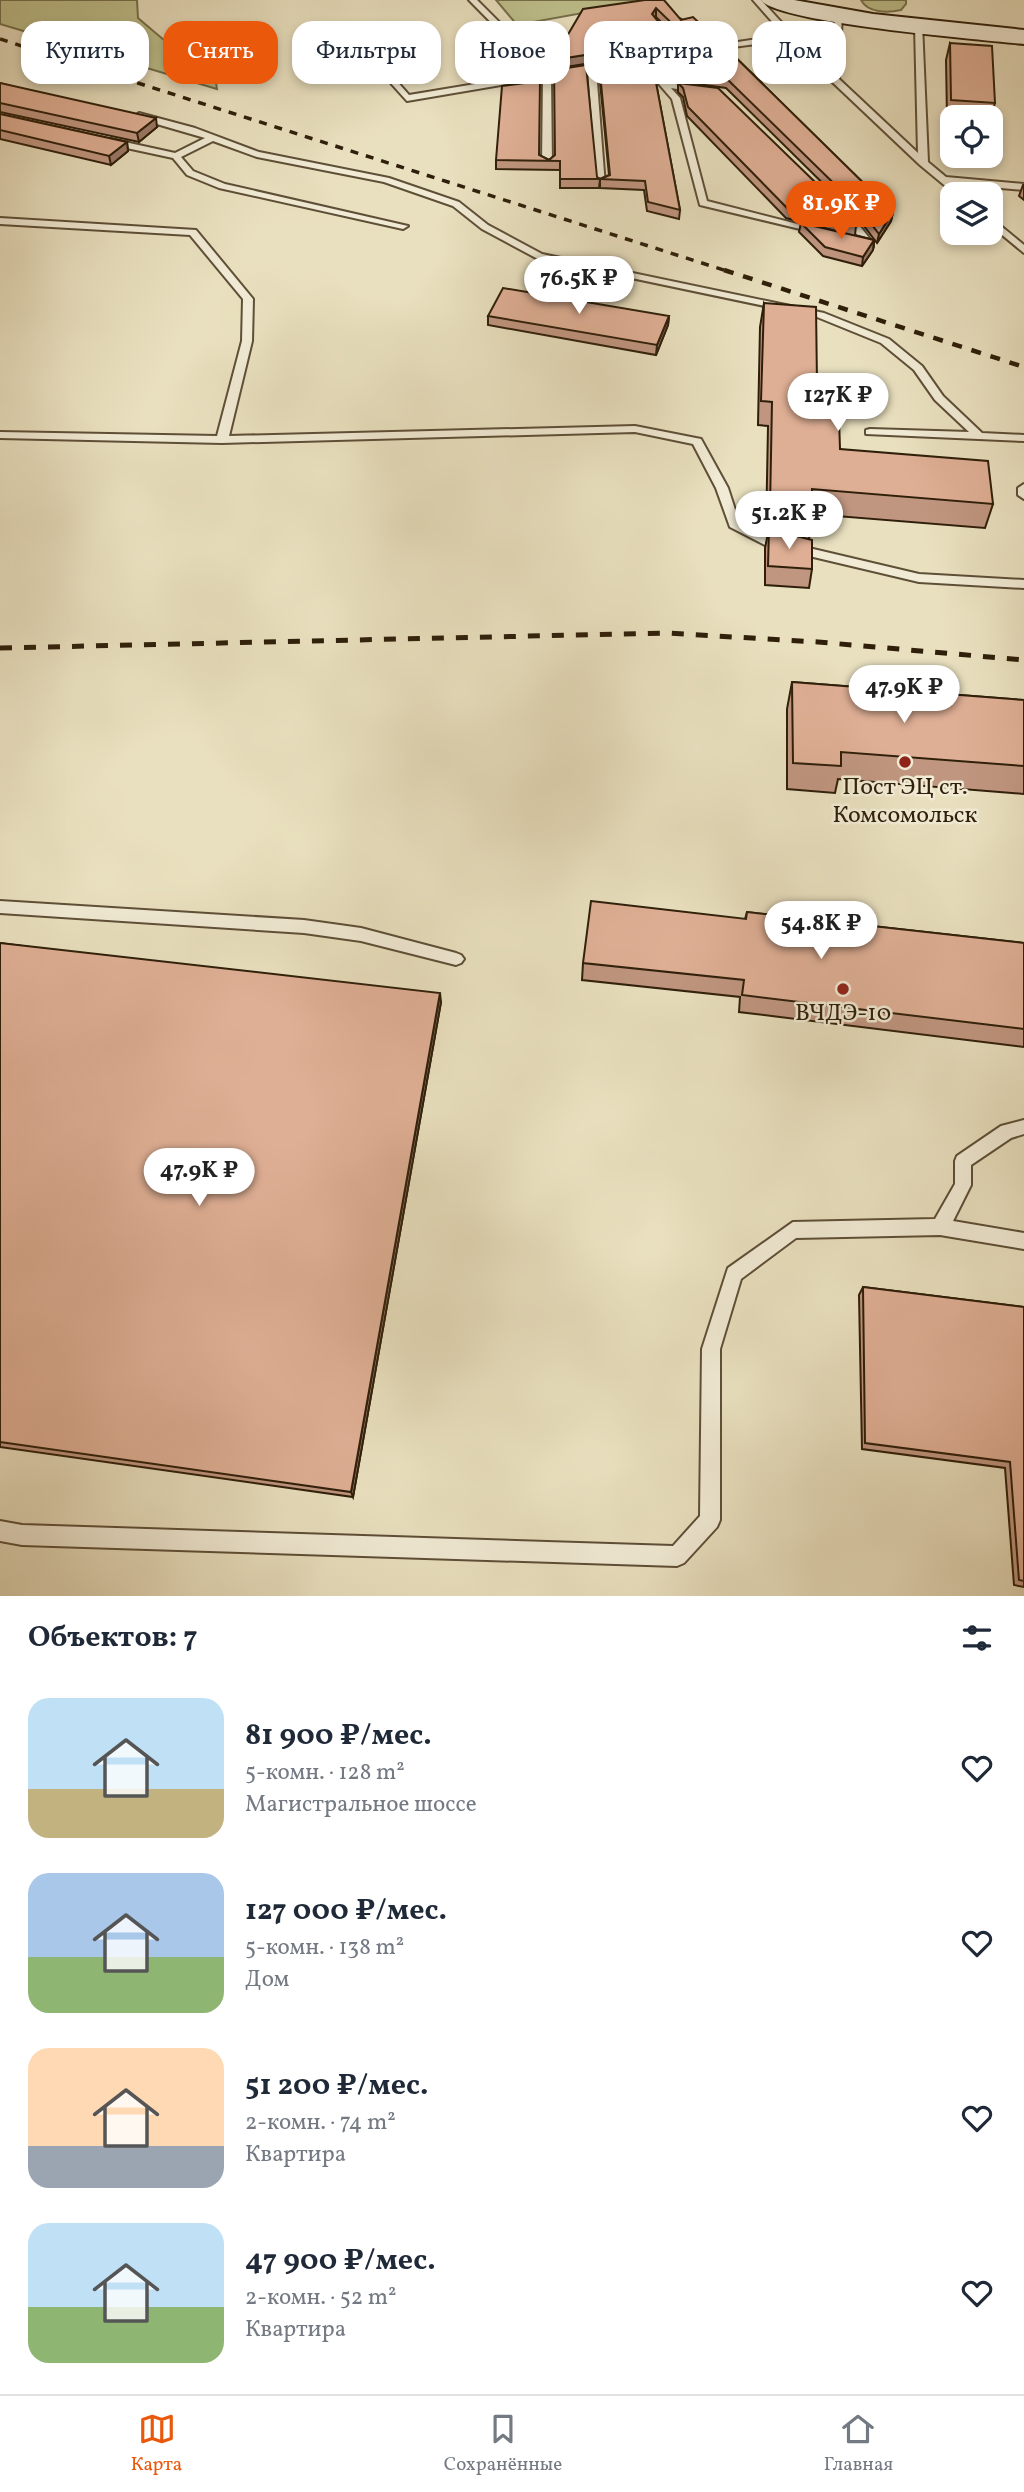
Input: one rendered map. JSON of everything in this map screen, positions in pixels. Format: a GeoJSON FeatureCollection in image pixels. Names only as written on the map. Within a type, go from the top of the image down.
{"type":"FeatureCollection","features":[{"type":"Feature","properties":{"kind":"main road"},"geometry":{"type":"LineString","coordinates":[[772,0],[841,7],[919,26],[1024,37]]}},
{"type":"Feature","properties":{"kind":"main road"},"geometry":{"type":"LineString","coordinates":[[916,0],[919,26]]}},
{"type":"Feature","properties":{"kind":"lane"},"geometry":{"type":"LineString","coordinates":[[473,0],[494,21]]}},
{"type":"Feature","properties":{"kind":"lane"},"geometry":{"type":"LineString","coordinates":[[757,0],[776,21]]}},
{"type":"Feature","properties":{"kind":"lane"},"geometry":{"type":"LineString","coordinates":[[919,26],[923,163]]}},
{"type":"Feature","properties":{"kind":"lane"},"geometry":{"type":"LineString","coordinates":[[395,84],[407,98],[492,84]]}},
{"type":"Feature","properties":{"kind":"lane"},"geometry":{"type":"LineString","coordinates":[[547,84],[547,163]]}},
{"type":"Feature","properties":{"kind":"lane"},"geometry":{"type":"LineString","coordinates":[[593,84],[602,184]]}},
{"type":"Feature","properties":{"kind":"lane"},"geometry":{"type":"LineString","coordinates":[[663,84],[709,91]]}},
{"type":"Feature","properties":{"kind":"lane"},"geometry":{"type":"LineString","coordinates":[[663,84],[676,97],[703,203],[832,235]]}},
{"type":"Feature","properties":{"kind":"lane"},"geometry":{"type":"LineString","coordinates":[[842,84],[923,163],[946,182]]}},
{"type":"Feature","properties":{"kind":"lane"},"geometry":{"type":"LineString","coordinates":[[131,114],[257,153],[386,180],[456,204],[485,227],[538,256],[820,315],[885,341],[918,368],[939,398],[979,436]]}},
{"type":"Feature","properties":{"kind":"lane"},"geometry":{"type":"LineString","coordinates":[[176,156],[212,138]]}},
{"type":"Feature","properties":{"kind":"lane"},"geometry":{"type":"LineString","coordinates":[[96,139],[176,156],[190,173],[222,186],[402,226]]}},
{"type":"Feature","properties":{"kind":"lane"},"geometry":{"type":"LineString","coordinates":[[944,180],[1024,187]]}},
{"type":"Feature","properties":{"kind":"lane"},"geometry":{"type":"LineString","coordinates":[[833,202],[870,245],[858,242]]}},
{"type":"Feature","properties":{"kind":"lane"},"geometry":{"type":"LineString","coordinates":[[0,221],[193,232],[248,299],[247,341],[222,440]]}},
{"type":"Feature","properties":{"kind":"lane"},"geometry":{"type":"LineString","coordinates":[[1003,231],[1024,250]]}},
{"type":"Feature","properties":{"kind":"lane"},"geometry":{"type":"LineString","coordinates":[[0,435],[222,440],[635,429],[697,441],[722,488],[734,524],[771,543],[919,578],[1024,584]]}},
{"type":"Feature","properties":{"kind":"lane"},"geometry":{"type":"LineString","coordinates":[[870,432],[1024,438]]}},
{"type":"Feature","properties":{"kind":"lane"},"geometry":{"type":"LineString","coordinates":[[1024,488],[1024,495]]}},
{"type":"Feature","properties":{"kind":"lane"},"geometry":{"type":"LineString","coordinates":[[0,907],[349,932],[456,959]]}},
{"type":"Feature","properties":{"kind":"lane"},"geometry":{"type":"LineString","coordinates":[[940,1227],[962,1185],[963,1161],[1007,1131],[1024,1127]]}},
{"type":"Feature","properties":{"kind":"lane"},"geometry":{"type":"LineString","coordinates":[[0,1531],[22,1535],[677,1556],[710,1520],[710,1349],[734,1274],[793,1230],[940,1227],[1024,1241]]}},
{"type":"Feature","properties":{"kind":"green space"},"geometry":{"type":"Polygon","coordinates":[[[0,0],[137,0],[138,18],[142,21],[21,21],[21,30],[0,24],[0,0]]]}},
{"type":"Feature","properties":{"kind":"green space"},"geometry":{"type":"Polygon","coordinates":[[[496,0],[654,0],[539,21],[514,21],[496,0]]]}},
{"type":"Feature","properties":{"kind":"green space"},"geometry":{"type":"Polygon","coordinates":[[[861,0],[906,0],[906,4],[901,10],[884,12],[873,10],[861,0]]]}},
{"type":"Feature","properties":{"kind":"green space"},"geometry":{"type":"Polygon","coordinates":[[[149,27],[163,39],[163,73],[149,69],[149,27]]]}},
{"type":"Feature","properties":{"kind":"green space"},"geometry":{"type":"Polygon","coordinates":[[[200,84],[216,84],[217,89],[200,84]]]}},
{"type":"Feature","properties":{"kind":"building"},"geometry":{"type":"Polygon","coordinates":[[[664,0],[681,20],[693,17],[697,21],[669,21],[656,8],[652,14],[658,21],[584,21],[584,55],[570,57],[570,31],[583,9],[664,0]]]}},
{"type":"Feature","properties":{"kind":"building"},"geometry":{"type":"Polygon","coordinates":[[[950,43],[992,46],[995,103],[951,100],[950,43]]]}},
{"type":"Feature","properties":{"kind":"building"},"geometry":{"type":"Polygon","coordinates":[[[738,60],[752,73],[752,84],[763,84],[893,212],[879,234],[859,208],[732,84],[738,84],[738,60]]]}},
{"type":"Feature","properties":{"kind":"building"},"geometry":{"type":"Polygon","coordinates":[[[584,65],[584,84],[588,84],[597,177],[600,179],[560,179],[560,161],[496,160],[502,86],[517,84],[540,84],[539,155],[549,160],[555,155],[554,84],[570,84],[570,68],[584,65]]]}},
{"type":"Feature","properties":{"kind":"building"},"geometry":{"type":"Polygon","coordinates":[[[0,83],[156,118],[137,133],[0,103],[0,83]]]}},
{"type":"Feature","properties":{"kind":"building"},"geometry":{"type":"Polygon","coordinates":[[[601,84],[656,84],[680,210],[648,202],[645,181],[600,179],[610,175],[601,84]]]}},
{"type":"Feature","properties":{"kind":"building"},"geometry":{"type":"Polygon","coordinates":[[[679,84],[718,88],[849,215],[856,226],[788,209],[688,107],[683,88],[679,84]]]}},
{"type":"Feature","properties":{"kind":"building"},"geometry":{"type":"Polygon","coordinates":[[[0,114],[127,142],[109,156],[0,130],[0,114]]]}},
{"type":"Feature","properties":{"kind":"building"},"geometry":{"type":"Polygon","coordinates":[[[801,223],[874,240],[863,257],[825,247],[801,223]]]}},
{"type":"Feature","properties":{"kind":"building"},"geometry":{"type":"Polygon","coordinates":[[[503,288],[669,316],[657,345],[488,316],[503,288]]]}},
{"type":"Feature","properties":{"kind":"building"},"geometry":{"type":"Polygon","coordinates":[[[764,303],[816,307],[817,383],[838,385],[840,449],[988,461],[993,504],[812,489],[812,521],[770,508],[772,402],[761,401],[764,303]]]}},
{"type":"Feature","properties":{"kind":"building"},"geometry":{"type":"Polygon","coordinates":[[[769,529],[812,540],[812,569],[768,566],[769,529]]]}},
{"type":"Feature","properties":{"kind":"building"},"geometry":{"type":"Polygon","coordinates":[[[792,682],[1024,700],[1024,766],[841,752],[841,766],[793,763],[792,682]]]}},
{"type":"Feature","properties":{"kind":"building","name":"ВЧДЭ-10"},"geometry":{"type":"Polygon","coordinates":[[[591,901],[746,919],[747,912],[1024,943],[1024,1029],[742,995],[744,980],[583,963],[591,901]]]}},
{"type":"Feature","properties":{"kind":"building"},"geometry":{"type":"Polygon","coordinates":[[[0,943],[440,993],[351,1492],[0,1442],[0,943]]]}},
{"type":"Feature","properties":{"kind":"building"},"geometry":{"type":"Polygon","coordinates":[[[863,1287],[1024,1307],[1024,1581],[1019,1580],[1010,1462],[865,1443],[863,1287]]]}},
{"type":"Feature","properties":{"kind":"railway"},"geometry":{"type":"LineString","coordinates":[[0,39],[730,272]]}},
{"type":"Feature","properties":{"kind":"railway"},"geometry":{"type":"LineString","coordinates":[[724,270],[1024,367]]}},
{"type":"Feature","properties":{"kind":"railway"},"geometry":{"type":"LineString","coordinates":[[0,648],[666,633],[818,642],[1024,660]]}},
{"type":"Feature","properties":{"kind":"place","name":"Пост ЭЦ ст. Комсомольск"},"geometry":{"type":"Point","coordinates":[905,762]}},
{"type":"Feature","properties":{"kind":"place","name":"ВЧДЭ-10"},"geometry":{"type":"Point","coordinates":[843,989]}}]}
